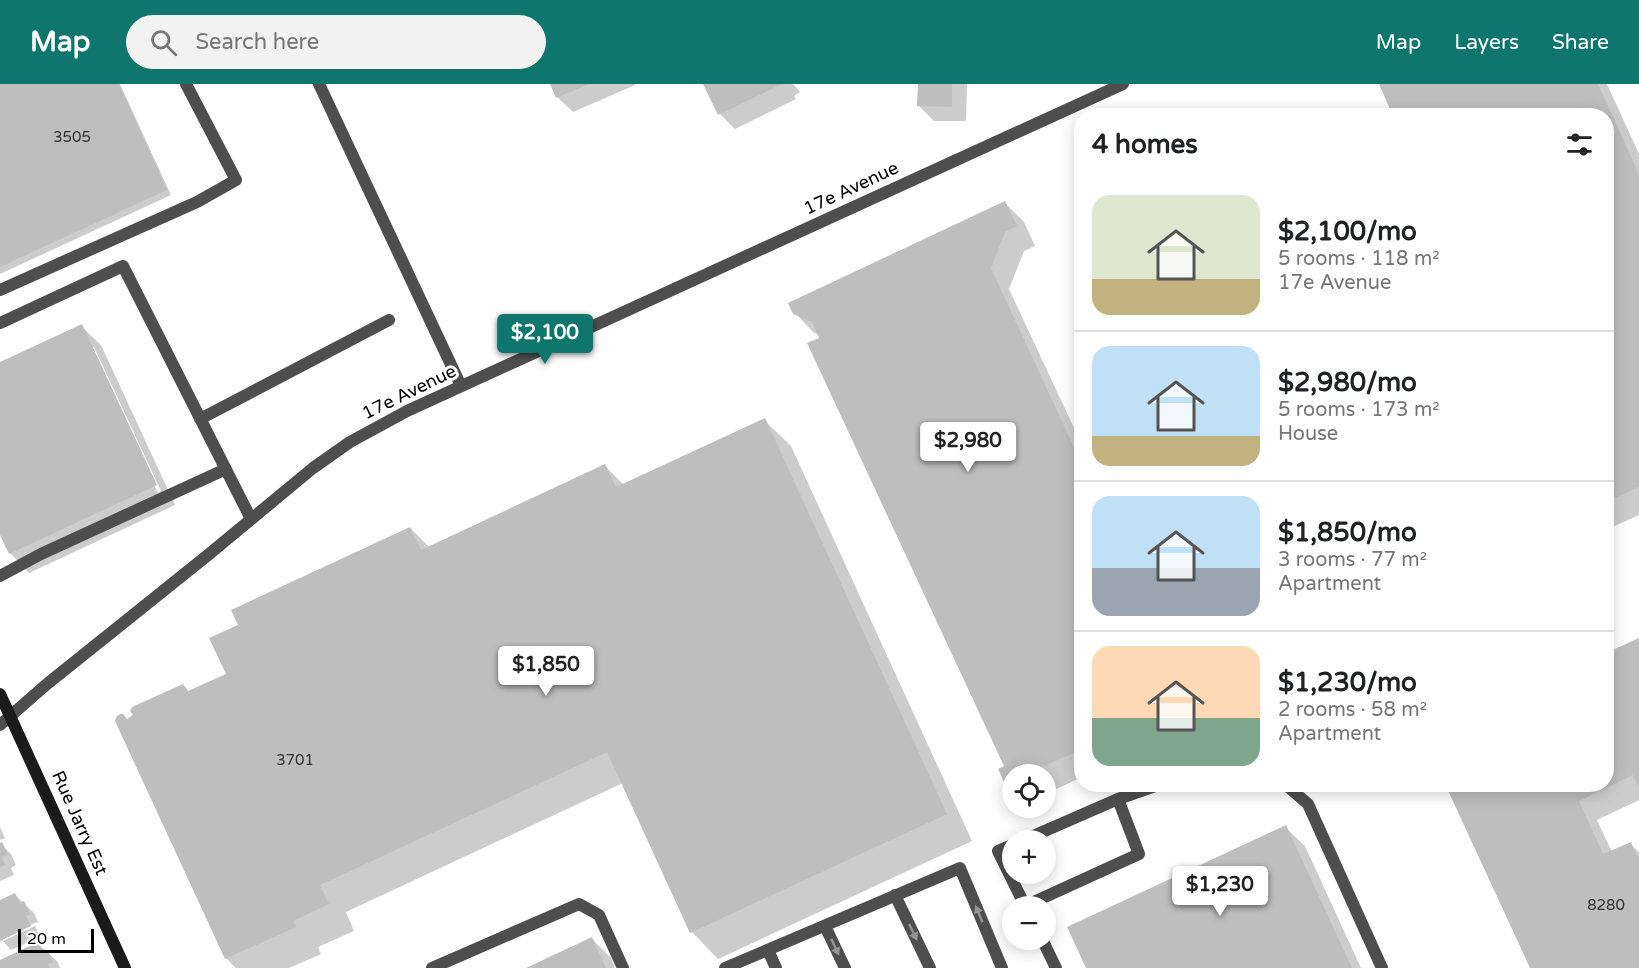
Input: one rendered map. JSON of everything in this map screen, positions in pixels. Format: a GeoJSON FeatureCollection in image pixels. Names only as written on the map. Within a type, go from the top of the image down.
{"type":"FeatureCollection","features":[{"type":"Feature","properties":{"kind":"street"},"geometry":{"type":"LineString","coordinates":[[0,290],[197,202],[236,180],[186,84]]}},
{"type":"Feature","properties":{"kind":"street"},"geometry":{"type":"LineString","coordinates":[[319,84],[461,386]]}},
{"type":"Feature","properties":{"kind":"street","name":"17e Avenue"},"geometry":{"type":"LineString","coordinates":[[5,721],[47,684],[313,468],[350,442],[407,411],[1123,84]]}},
{"type":"Feature","properties":{"kind":"street"},"geometry":{"type":"LineString","coordinates":[[0,323],[123,266],[251,519]]}},
{"type":"Feature","properties":{"kind":"street"},"geometry":{"type":"LineString","coordinates":[[200,419],[389,320]]}},
{"type":"Feature","properties":{"kind":"street"},"geometry":{"type":"LineString","coordinates":[[0,576],[41,554],[226,470]]}},
{"type":"Feature","properties":{"kind":"street","name":"Rue Jarry Est"},"geometry":{"type":"LineString","coordinates":[[0,694],[5,721],[30,758],[125,968]]}},
{"type":"Feature","properties":{"kind":"street"},"geometry":{"type":"LineString","coordinates":[[1047,830],[1138,792]]}},
{"type":"Feature","properties":{"kind":"street"},"geometry":{"type":"LineString","coordinates":[[1295,792],[1308,804],[1382,968]]}},
{"type":"Feature","properties":{"kind":"street"},"geometry":{"type":"LineString","coordinates":[[1047,896],[1139,854],[1118,799]]}},
{"type":"Feature","properties":{"kind":"street"},"geometry":{"type":"LineString","coordinates":[[724,968],[960,868],[1002,968]]}},
{"type":"Feature","properties":{"kind":"street"},"geometry":{"type":"LineString","coordinates":[[895,895],[930,968]]}},
{"type":"Feature","properties":{"kind":"street"},"geometry":{"type":"LineString","coordinates":[[432,968],[579,904],[599,915],[623,968]]}},
{"type":"Feature","properties":{"kind":"street"},"geometry":{"type":"LineString","coordinates":[[825,926],[845,968]]}},
{"type":"Feature","properties":{"kind":"street"},"geometry":{"type":"LineString","coordinates":[[768,950],[776,968]]}},
{"type":"Feature","properties":{"kind":"street"},"geometry":{"type":"LineString","coordinates":[[1047,950],[1056,968]]}},
{"type":"Feature","properties":{"kind":"building"},"geometry":{"type":"Polygon","coordinates":[[[0,84],[119,84],[167,190],[0,267],[0,84]]]}},
{"type":"Feature","properties":{"kind":"building"},"geometry":{"type":"Polygon","coordinates":[[[550,84],[589,84],[556,98],[550,84]]]}},
{"type":"Feature","properties":{"kind":"building"},"geometry":{"type":"Polygon","coordinates":[[[703,84],[782,84],[718,115],[703,84]]]}},
{"type":"Feature","properties":{"kind":"building"},"geometry":{"type":"Polygon","coordinates":[[[918,84],[952,84],[952,107],[917,106],[918,84]]]}},
{"type":"Feature","properties":{"kind":"building"},"geometry":{"type":"Polygon","coordinates":[[[1379,84],[1598,84],[1609,108],[1390,108],[1379,84]]]}},
{"type":"Feature","properties":{"kind":"building"},"geometry":{"type":"Polygon","coordinates":[[[1614,119],[1639,174],[1639,487],[1614,498],[1614,119]]]}},
{"type":"Feature","properties":{"kind":"building"},"geometry":{"type":"Polygon","coordinates":[[[1005,201],[1017,226],[1005,232],[991,268],[1074,448],[1074,753],[1049,764],[1003,764],[807,343],[819,338],[812,322],[793,314],[788,303],[1005,201]]]}},
{"type":"Feature","properties":{"kind":"building"},"geometry":{"type":"Polygon","coordinates":[[[82,324],[157,485],[9,554],[0,535],[0,362],[82,324]]]}},
{"type":"Feature","properties":{"kind":"building"},"geometry":{"type":"Polygon","coordinates":[[[765,418],[947,814],[690,933],[607,752],[320,885],[329,904],[293,921],[296,927],[225,959],[115,721],[117,716],[123,714],[127,719],[133,715],[130,711],[132,707],[183,684],[188,691],[226,674],[209,638],[238,625],[231,610],[410,527],[421,550],[605,464],[616,487],[765,418]]]}},
{"type":"Feature","properties":{"kind":"building"},"geometry":{"type":"Polygon","coordinates":[[[1639,638],[1639,788],[1633,775],[1614,784],[1614,649],[1639,638]]]}},
{"type":"Feature","properties":{"kind":"building"},"geometry":{"type":"Polygon","coordinates":[[[1449,792],[1598,792],[1579,801],[1603,854],[1631,842],[1639,856],[1639,968],[1530,968],[1449,792]]]}},
{"type":"Feature","properties":{"kind":"building"},"geometry":{"type":"Polygon","coordinates":[[[1286,825],[1352,968],[1086,968],[1067,927],[1286,825]]]}},
{"type":"Feature","properties":{"kind":"building"},"geometry":{"type":"Polygon","coordinates":[[[2,842],[8,855],[2,857],[5,865],[0,867],[0,843],[2,842]]]}},
{"type":"Feature","properties":{"kind":"building"},"geometry":{"type":"Polygon","coordinates":[[[15,893],[20,903],[24,901],[30,914],[26,916],[31,926],[0,941],[0,900],[15,893]]]}},
{"type":"Feature","properties":{"kind":"building"},"geometry":{"type":"Polygon","coordinates":[[[592,937],[606,968],[526,968],[592,937]]]}},
{"type":"Feature","properties":{"kind":"building"},"geometry":{"type":"Polygon","coordinates":[[[38,942],[43,952],[47,950],[53,962],[48,964],[50,968],[0,968],[0,960],[38,942]]]}}]}
